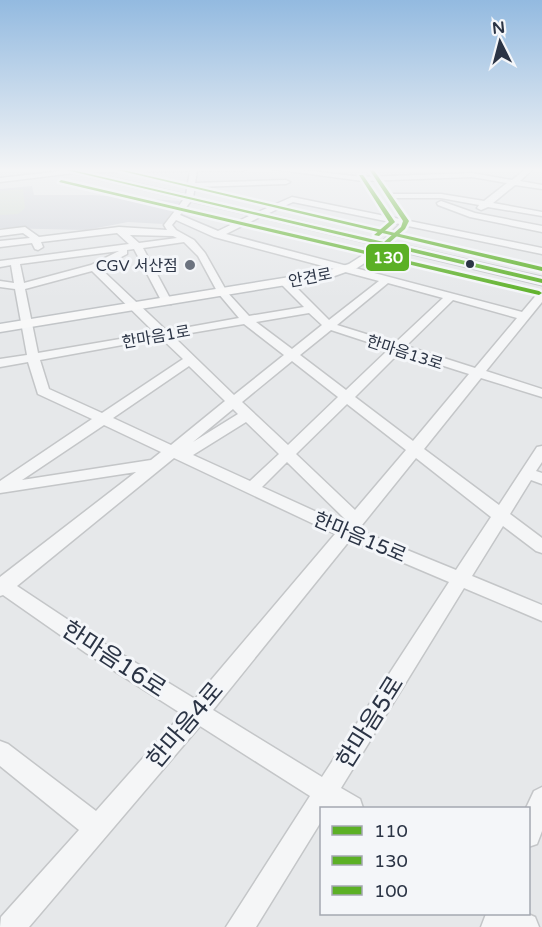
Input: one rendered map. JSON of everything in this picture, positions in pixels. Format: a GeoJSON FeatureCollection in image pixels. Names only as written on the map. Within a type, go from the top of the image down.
{"type":"FeatureCollection","features":[{"type":"Feature","properties":{"kind":"main road"},"geometry":{"type":"LineString","coordinates":[[385,244],[542,281]]}},
{"type":"Feature","properties":{"kind":"main road","name":"안견로"},"geometry":{"type":"LineString","coordinates":[[0,328],[223,293],[346,270],[385,244]]}},
{"type":"Feature","properties":{"kind":"main road"},"geometry":{"type":"LineString","coordinates":[[374,252],[411,250]]}},
{"type":"Feature","properties":{"kind":"street"},"geometry":{"type":"LineString","coordinates":[[177,212],[168,225],[202,255],[223,293],[246,320],[542,547]]}},
{"type":"Feature","properties":{"kind":"street"},"geometry":{"type":"LineString","coordinates":[[248,212],[385,244]]}},
{"type":"Feature","properties":{"kind":"street"},"geometry":{"type":"LineString","coordinates":[[0,264],[220,235],[265,212]]}},
{"type":"Feature","properties":{"kind":"street"},"geometry":{"type":"LineString","coordinates":[[361,212],[406,221],[542,230]]}},
{"type":"Feature","properties":{"kind":"street"},"geometry":{"type":"LineString","coordinates":[[401,212],[406,221]]}},
{"type":"Feature","properties":{"kind":"street"},"geometry":{"type":"LineString","coordinates":[[447,212],[463,223],[542,251]]}},
{"type":"Feature","properties":{"kind":"street"},"geometry":{"type":"LineString","coordinates":[[463,223],[477,212]]}},
{"type":"Feature","properties":{"kind":"street"},"geometry":{"type":"LineString","coordinates":[[174,216],[220,235],[523,316]]}},
{"type":"Feature","properties":{"kind":"street","name":"안견로"},"geometry":{"type":"LineString","coordinates":[[385,244],[402,230],[406,221]]}},
{"type":"Feature","properties":{"kind":"street"},"geometry":{"type":"LineString","coordinates":[[0,233],[25,230],[36,242],[41,259]]}},
{"type":"Feature","properties":{"kind":"street"},"geometry":{"type":"LineString","coordinates":[[0,244],[36,242],[112,231],[176,233]]}},
{"type":"Feature","properties":{"kind":"street"},"geometry":{"type":"LineString","coordinates":[[124,232],[137,246],[166,302]]}},
{"type":"Feature","properties":{"kind":"street"},"geometry":{"type":"LineString","coordinates":[[75,236],[89,253]]}},
{"type":"Feature","properties":{"kind":"street"},"geometry":{"type":"LineString","coordinates":[[0,290],[20,287],[94,267],[137,246]]}},
{"type":"Feature","properties":{"kind":"street","name":"한마음15로"},"geometry":{"type":"LineString","coordinates":[[15,262],[33,357],[43,391],[252,488],[351,526],[542,613]]}},
{"type":"Feature","properties":{"kind":"street"},"geometry":{"type":"LineString","coordinates":[[94,267],[287,454],[351,526]]}},
{"type":"Feature","properties":{"kind":"street"},"geometry":{"type":"LineString","coordinates":[[177,453],[233,403],[386,280]]}},
{"type":"Feature","properties":{"kind":"street","name":"한마음13로"},"geometry":{"type":"LineString","coordinates":[[285,282],[329,326],[475,374],[542,393]]}},
{"type":"Feature","properties":{"kind":"street"},"geometry":{"type":"LineString","coordinates":[[0,284],[20,287]]}},
{"type":"Feature","properties":{"kind":"street","name":"한마음4로"},"geometry":{"type":"LineString","coordinates":[[11,927],[197,713],[542,295]]}},
{"type":"Feature","properties":{"kind":"street"},"geometry":{"type":"LineString","coordinates":[[252,488],[450,297]]}},
{"type":"Feature","properties":{"kind":"street","name":"한마음1로"},"geometry":{"type":"LineString","coordinates":[[0,363],[311,309]]}},
{"type":"Feature","properties":{"kind":"street"},"geometry":{"type":"LineString","coordinates":[[0,489],[105,420],[190,360]]}},
{"type":"Feature","properties":{"kind":"street"},"geometry":{"type":"LineString","coordinates":[[1,586],[157,464],[247,415]]}},
{"type":"Feature","properties":{"kind":"street","name":"한마음5로"},"geometry":{"type":"LineString","coordinates":[[240,927],[500,516],[534,476],[542,450]]}},
{"type":"Feature","properties":{"kind":"street"},"geometry":{"type":"LineString","coordinates":[[0,489],[157,464]]}},
{"type":"Feature","properties":{"kind":"street","name":"한마음16로"},"geometry":{"type":"LineString","coordinates":[[1,586],[197,713],[349,807]]}},
{"type":"Feature","properties":{"kind":"street"},"geometry":{"type":"LineString","coordinates":[[0,752],[97,828]]}},
{"type":"Feature","properties":{"kind":"street"},"geometry":{"type":"LineString","coordinates":[[530,830],[542,799]]}},
{"type":"Feature","properties":{"kind":"street"},"geometry":{"type":"LineString","coordinates":[[504,915],[525,927]]}},
{"type":"Feature","properties":{"kind":"shaded area"},"geometry":{"type":"Polygon","coordinates":[[[0,212],[172,212],[163,224],[128,222],[86,230],[0,228],[0,212]]]}},
{"type":"Feature","properties":{"kind":"shaded area"},"geometry":{"type":"Polygon","coordinates":[[[0,212],[20,212],[18,214],[0,215],[0,212]]]}},
{"type":"Feature","properties":{"kind":"transit line","name":"130"},"geometry":{"type":"LineString","coordinates":[[194,212],[539,293]]}},
{"type":"Feature","properties":{"kind":"transit line","name":"110"},"geometry":{"type":"LineString","coordinates":[[249,212],[542,281]]}},
{"type":"Feature","properties":{"kind":"transit line","name":"100"},"geometry":{"type":"LineString","coordinates":[[300,212],[542,269]]}},
{"type":"Feature","properties":{"kind":"transit line","name":"130"},"geometry":{"type":"LineString","coordinates":[[377,235],[392,222],[385,212]]}},
{"type":"Feature","properties":{"kind":"transit line","name":"110"},"geometry":{"type":"LineString","coordinates":[[385,244],[403,228],[406,221],[400,212]]}},
{"type":"Feature","properties":{"kind":"place","name":"CGV 서산점"},"geometry":{"type":"Point","coordinates":[190,265]}}]}
